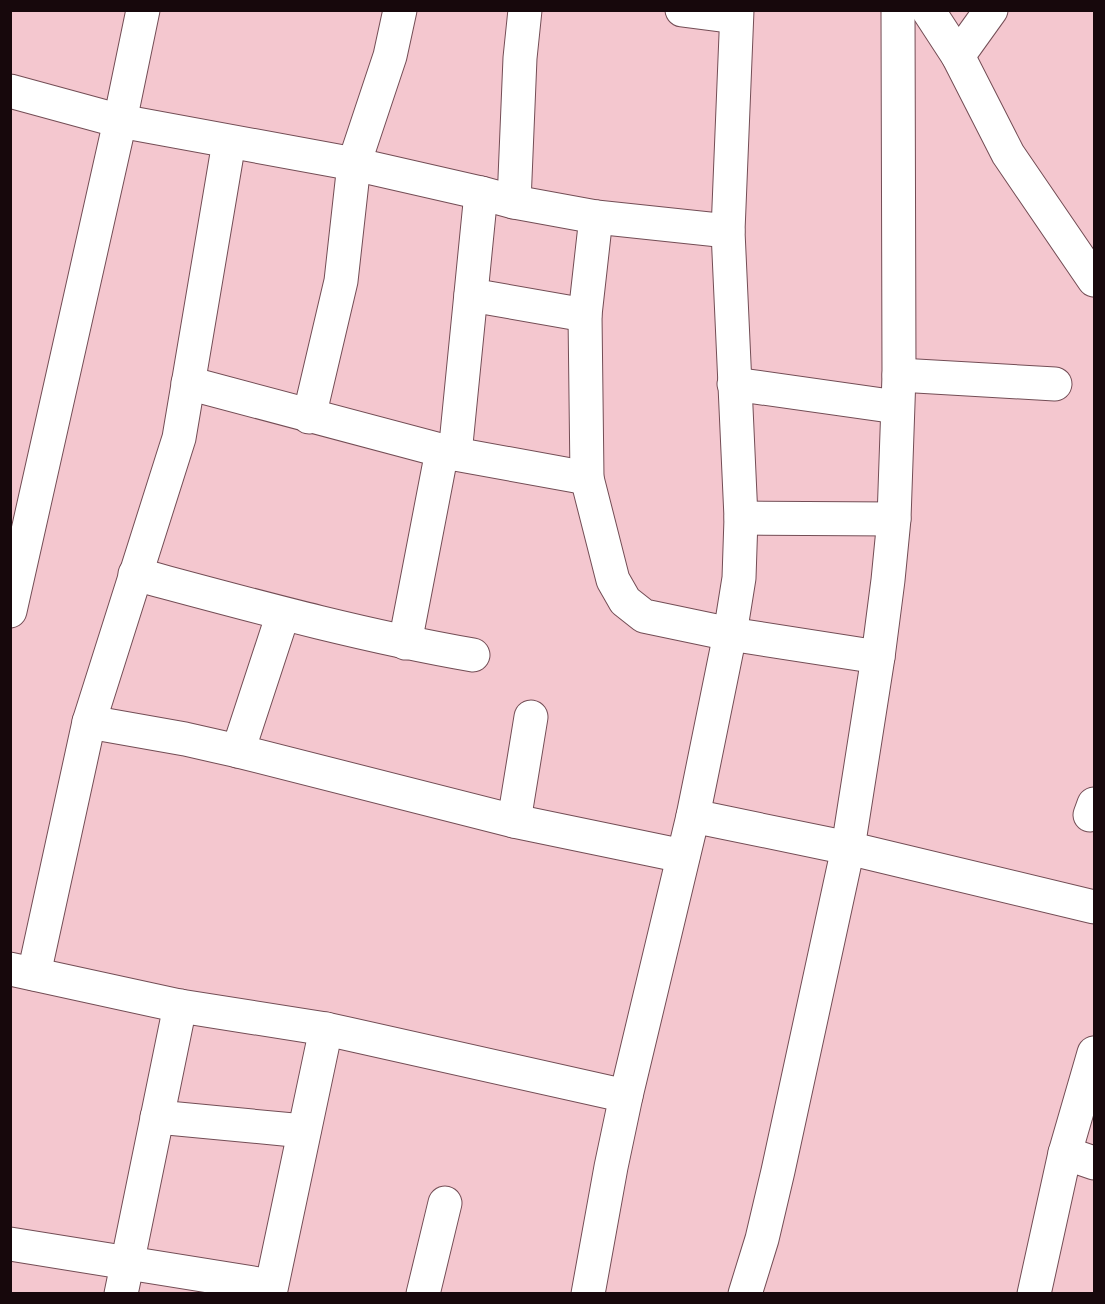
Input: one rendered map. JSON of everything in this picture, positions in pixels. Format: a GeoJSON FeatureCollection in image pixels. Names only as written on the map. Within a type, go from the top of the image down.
{"type":"FeatureCollection","features":[{"type":"Feature","properties":{"kind":"street"},"geometry":{"type":"LineString","coordinates":[[10,611],[143,10]]}},
{"type":"Feature","properties":{"kind":"street"},"geometry":{"type":"LineString","coordinates":[[309,417],[341,281],[354,164],[390,56],[400,10]]}},
{"type":"Feature","properties":{"kind":"street"},"geometry":{"type":"LineString","coordinates":[[514,202],[520,58],[525,10]]}},
{"type":"Feature","properties":{"kind":"street"},"geometry":{"type":"LineString","coordinates":[[588,1293],[626,1096],[693,816],[739,578],[741,518],[729,231],[736,14],[682,10]]}},
{"type":"Feature","properties":{"kind":"street"},"geometry":{"type":"LineString","coordinates":[[746,1293],[778,1171],[848,848],[878,657],[894,519],[899,375],[898,10]]}},
{"type":"Feature","properties":{"kind":"street"},"geometry":{"type":"LineString","coordinates":[[928,10],[958,56],[1008,154],[1093,272]]}},
{"type":"Feature","properties":{"kind":"street"},"geometry":{"type":"LineString","coordinates":[[958,56],[991,10]]}},
{"type":"Feature","properties":{"kind":"street"},"geometry":{"type":"LineString","coordinates":[[10,91],[120,121],[354,164],[481,192],[514,202],[596,217],[729,231]]}},
{"type":"Feature","properties":{"kind":"street"},"geometry":{"type":"LineString","coordinates":[[229,142],[178,438],[89,722],[22,972],[180,1006],[326,1029],[626,1096]]}},
{"type":"Feature","properties":{"kind":"street"},"geometry":{"type":"LineString","coordinates":[[405,643],[448,453],[471,295],[481,192]]}},
{"type":"Feature","properties":{"kind":"street"},"geometry":{"type":"LineString","coordinates":[[596,217],[585,315],[587,478],[613,580],[625,601],[644,616],[730,634],[878,657]]}},
{"type":"Feature","properties":{"kind":"street"},"geometry":{"type":"LineString","coordinates":[[471,295],[585,315]]}},
{"type":"Feature","properties":{"kind":"street"},"geometry":{"type":"LineString","coordinates":[[899,375],[1055,384]]}},
{"type":"Feature","properties":{"kind":"street"},"geometry":{"type":"LineString","coordinates":[[188,383],[448,453],[587,478]]}},
{"type":"Feature","properties":{"kind":"street"},"geometry":{"type":"LineString","coordinates":[[734,384],[897,407]]}},
{"type":"Feature","properties":{"kind":"street"},"geometry":{"type":"LineString","coordinates":[[741,518],[894,519]]}},
{"type":"Feature","properties":{"kind":"street"},"geometry":{"type":"LineString","coordinates":[[135,574],[283,614],[405,643],[472,655]]}},
{"type":"Feature","properties":{"kind":"street"},"geometry":{"type":"LineString","coordinates":[[238,751],[283,614]]}},
{"type":"Feature","properties":{"kind":"street"},"geometry":{"type":"LineString","coordinates":[[514,821],[531,717]]}},
{"type":"Feature","properties":{"kind":"street"},"geometry":{"type":"LineString","coordinates":[[89,722],[185,739],[514,821],[683,856]]}},
{"type":"Feature","properties":{"kind":"street"},"geometry":{"type":"LineString","coordinates":[[693,816],[848,848],[1095,907]]}},
{"type":"Feature","properties":{"kind":"street"},"geometry":{"type":"LineString","coordinates":[[124,1278],[180,1006]]}},
{"type":"Feature","properties":{"kind":"street"},"geometry":{"type":"LineString","coordinates":[[10,1244],[124,1278],[271,1290],[326,1029]]}},
{"type":"Feature","properties":{"kind":"street"},"geometry":{"type":"LineString","coordinates":[[1034,1293],[1080,1158],[1095,1053]]}},
{"type":"Feature","properties":{"kind":"street"},"geometry":{"type":"LineString","coordinates":[[157,1117],[304,1131]]}},
{"type":"Feature","properties":{"kind":"street"},"geometry":{"type":"LineString","coordinates":[[423,1293],[445,1203]]}}]}
